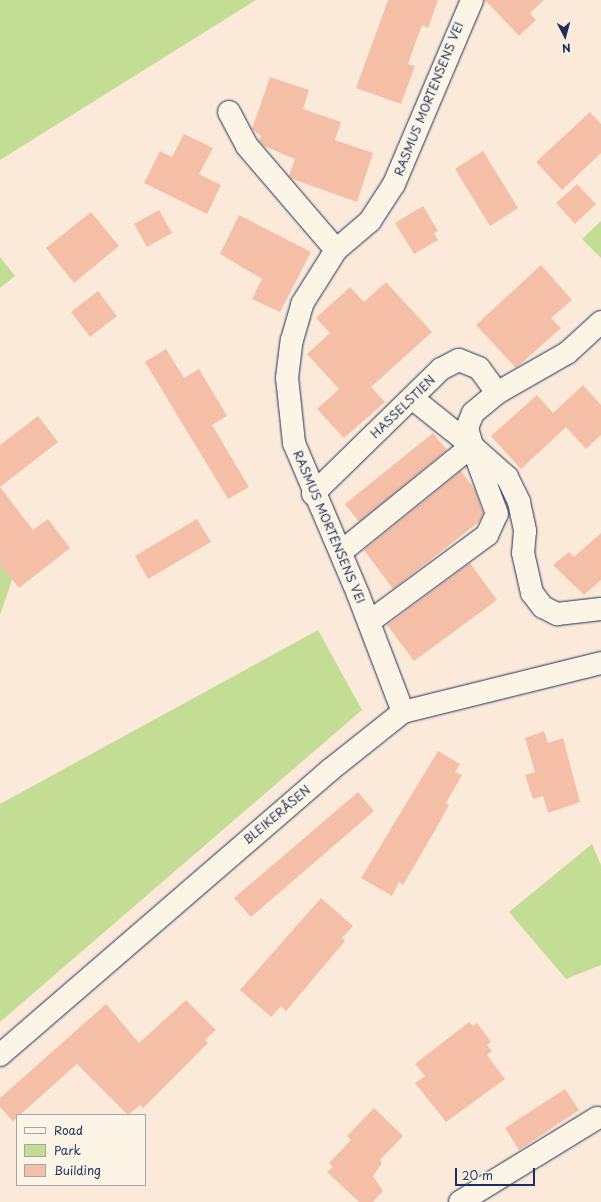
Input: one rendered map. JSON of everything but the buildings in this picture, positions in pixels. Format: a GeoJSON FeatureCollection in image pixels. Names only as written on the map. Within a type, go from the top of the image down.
{"type":"FeatureCollection","features":[{"type":"Feature","properties":{"kind":"street","name":"RASMUS MORTENSENS VEI"},"geometry":{"type":"LineString","coordinates":[[403,712],[341,552],[313,494],[294,443],[288,378],[292,340],[302,304],[336,250],[370,220],[394,184],[472,0]]}},
{"type":"Feature","properties":{"kind":"street"},"geometry":{"type":"LineString","coordinates":[[229,112],[247,146],[336,250]]}},
{"type":"Feature","properties":{"kind":"street"},"geometry":{"type":"LineString","coordinates":[[369,622],[487,535],[496,514],[467,428],[473,412],[497,393],[567,352],[601,322]]}},
{"type":"Feature","properties":{"kind":"street","name":"HASSELSTIEN"},"geometry":{"type":"LineString","coordinates":[[313,494],[441,369],[459,360],[479,368],[497,393]]}},
{"type":"Feature","properties":{"kind":"street"},"geometry":{"type":"LineString","coordinates":[[412,398],[472,446],[507,478],[519,502],[525,531],[523,553],[532,593],[540,602],[557,614],[601,609]]}},
{"type":"Feature","properties":{"kind":"street"},"geometry":{"type":"LineString","coordinates":[[341,552],[472,446]]}},
{"type":"Feature","properties":{"kind":"street","name":"BLEIKERÅSEN"},"geometry":{"type":"LineString","coordinates":[[0,1055],[324,775],[403,712],[601,663]]}},
{"type":"Feature","properties":{"kind":"street"},"geometry":{"type":"LineString","coordinates":[[460,1202],[598,1118]]}},
{"type":"Feature","properties":{"kind":"green space"},"geometry":{"type":"Polygon","coordinates":[[[0,0],[256,0],[0,160],[0,0]]]}},
{"type":"Feature","properties":{"kind":"green space"},"geometry":{"type":"Polygon","coordinates":[[[601,221],[601,258],[582,239],[601,221]]]}},
{"type":"Feature","properties":{"kind":"green space"},"geometry":{"type":"Polygon","coordinates":[[[0,257],[15,276],[0,288],[0,257]]]}},
{"type":"Feature","properties":{"kind":"green space"},"geometry":{"type":"Polygon","coordinates":[[[0,560],[14,574],[0,615],[0,560]]]}},
{"type":"Feature","properties":{"kind":"green space"},"geometry":{"type":"Polygon","coordinates":[[[318,630],[362,710],[0,1022],[0,804],[318,630]]]}},
{"type":"Feature","properties":{"kind":"green space"},"geometry":{"type":"Polygon","coordinates":[[[592,844],[601,865],[601,965],[566,979],[509,912],[592,844]]]}}]}
